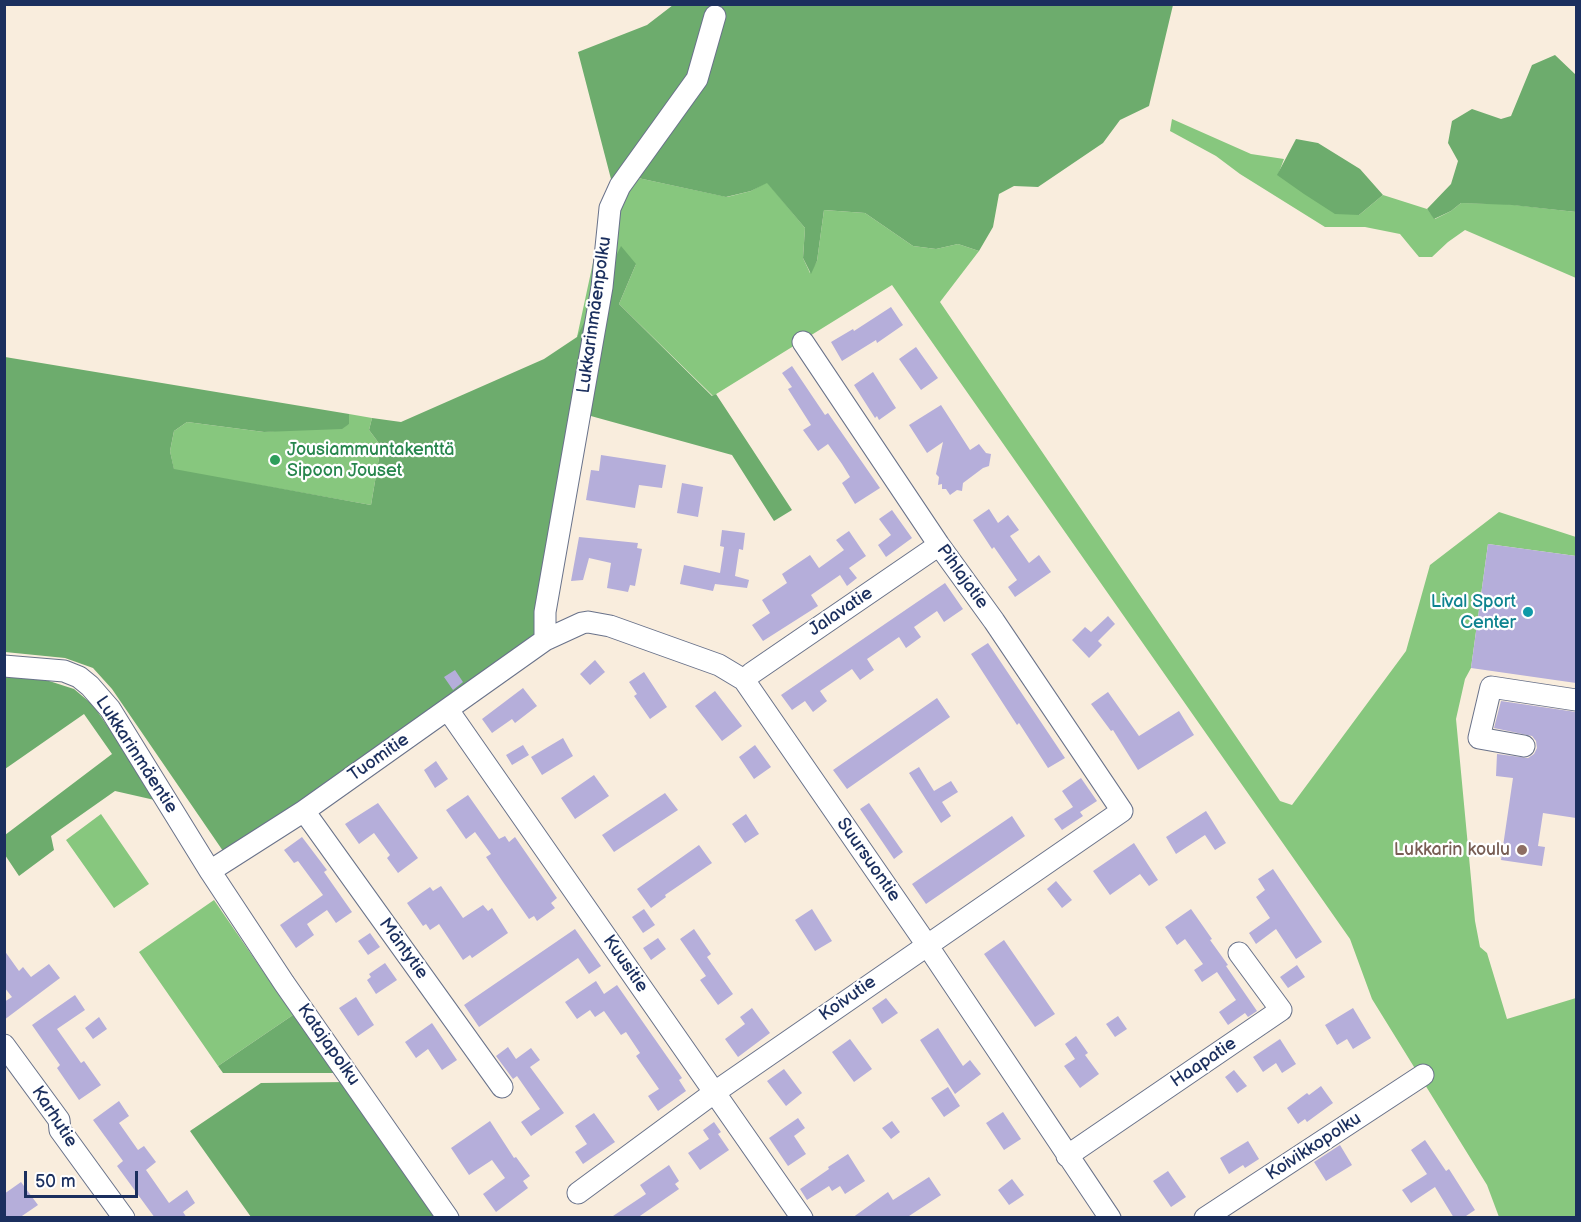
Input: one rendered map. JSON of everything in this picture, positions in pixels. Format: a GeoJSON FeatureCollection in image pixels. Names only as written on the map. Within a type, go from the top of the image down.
{"type":"FeatureCollection","features":[{"type":"Feature","properties":{"kind":"street","name":"Lukkarinmäenpolku"},"geometry":{"type":"LineString","coordinates":[[545,640],[545,612],[602,287],[610,208],[620,186],[698,78],[715,16]]}},
{"type":"Feature","properties":{"kind":"street","name":"Pihlajatie"},"geometry":{"type":"LineString","coordinates":[[802,342],[1122,811]]}},
{"type":"Feature","properties":{"kind":"street","name":"Jalavatie"},"geometry":{"type":"LineString","coordinates":[[744,680],[939,545]]}},
{"type":"Feature","properties":{"kind":"street","name":"Suursuontie"},"geometry":{"type":"LineString","coordinates":[[545,640],[582,623],[601,624],[718,664],[744,680],[927,945],[1110,1218]]}},
{"type":"Feature","properties":{"kind":"street","name":"Tuomitie"},"geometry":{"type":"LineString","coordinates":[[210,872],[304,811],[545,640]]}},
{"type":"Feature","properties":{"kind":"street","name":"Lukkarinmäentie"},"geometry":{"type":"LineString","coordinates":[[4,666],[64,671],[79,677],[90,686],[110,709],[210,872]]}},
{"type":"Feature","properties":{"kind":"street"},"geometry":{"type":"LineString","coordinates":[[1524,747],[1479,738],[1491,687],[1576,700]]}},
{"type":"Feature","properties":{"kind":"street","name":"Kuusitie"},"geometry":{"type":"LineString","coordinates":[[448,710],[802,1218]]}},
{"type":"Feature","properties":{"kind":"street","name":"Mäntytie"},"geometry":{"type":"LineString","coordinates":[[304,811],[502,1087]]}},
{"type":"Feature","properties":{"kind":"street","name":"Koivutie"},"geometry":{"type":"LineString","coordinates":[[578,1194],[715,1092],[1122,811]]}},
{"type":"Feature","properties":{"kind":"street","name":"Katajapolku"},"geometry":{"type":"LineString","coordinates":[[210,872],[284,984],[448,1218]]}},
{"type":"Feature","properties":{"kind":"street","name":"Haapatie"},"geometry":{"type":"LineString","coordinates":[[1067,1156],[1281,1010],[1239,953]]}},
{"type":"Feature","properties":{"kind":"street","name":"Karhutie"},"geometry":{"type":"LineString","coordinates":[[4,1045],[59,1120],[60,1130],[124,1218]]}},
{"type":"Feature","properties":{"kind":"street","name":"Koivikkopolku"},"geometry":{"type":"LineString","coordinates":[[1205,1218],[1423,1075]]}},
{"type":"Feature","properties":{"kind":"green space"},"geometry":{"type":"Polygon","coordinates":[[[673,5],[1173,5],[1149,106],[1120,120],[1103,143],[1038,187],[1014,186],[999,194],[993,227],[979,251],[958,244],[936,249],[913,246],[865,213],[824,210],[817,261],[811,274],[803,258],[805,228],[767,183],[751,191],[726,197],[638,178],[611,179],[578,52],[647,25],[673,5]]]}},
{"type":"Feature","properties":{"kind":"green space"},"geometry":{"type":"Polygon","coordinates":[[[1555,55],[1576,75],[1576,212],[1512,205],[1461,203],[1434,219],[1427,209],[1451,184],[1458,161],[1448,143],[1452,121],[1472,109],[1501,119],[1511,116],[1532,65],[1555,55]]]}},
{"type":"Feature","properties":{"kind":"green space"},"geometry":{"type":"Polygon","coordinates":[[[1172,119],[1251,154],[1284,159],[1278,175],[1359,215],[1383,195],[1427,209],[1435,219],[1461,203],[1506,204],[1576,212],[1576,278],[1465,230],[1432,257],[1419,257],[1400,234],[1365,227],[1325,227],[1240,174],[1216,156],[1170,131],[1172,119]]]}},
{"type":"Feature","properties":{"kind":"green space"},"geometry":{"type":"Polygon","coordinates":[[[1296,139],[1318,143],[1360,169],[1383,195],[1359,215],[1335,214],[1277,175],[1296,139]]]}},
{"type":"Feature","properties":{"kind":"green space"},"geometry":{"type":"Polygon","coordinates":[[[638,178],[727,197],[751,191],[767,182],[805,228],[803,258],[810,273],[817,261],[824,210],[865,213],[913,246],[936,249],[958,244],[979,251],[940,302],[1280,801],[1292,805],[1406,651],[1430,565],[1499,512],[1576,537],[1576,556],[1488,544],[1471,668],[1465,679],[1456,719],[1475,921],[1480,947],[1487,953],[1507,1019],[1576,998],[1576,1217],[1499,1217],[1487,1185],[1372,999],[1350,939],[892,285],[713,396],[619,304],[636,264],[577,337],[611,179],[638,178]]]}},
{"type":"Feature","properties":{"kind":"green space"},"geometry":{"type":"Polygon","coordinates":[[[621,246],[636,264],[619,304],[712,396],[716,394],[792,510],[774,521],[732,455],[580,413],[544,634],[240,847],[223,851],[112,689],[93,668],[65,658],[5,652],[5,357],[349,414],[349,424],[342,429],[264,432],[187,422],[174,431],[170,451],[174,469],[371,505],[381,446],[369,430],[372,418],[401,422],[544,359],[577,337],[621,246]]]}},
{"type":"Feature","properties":{"kind":"green space","name":"Jousiammuntakenttä Sipoon Jouset"},"geometry":{"type":"Polygon","coordinates":[[[349,414],[372,418],[369,430],[381,446],[371,505],[174,470],[170,451],[174,431],[187,422],[264,432],[349,424],[349,414]]]}},
{"type":"Feature","properties":{"kind":"green space"},"geometry":{"type":"Polygon","coordinates":[[[5,677],[46,680],[74,689],[93,705],[159,801],[115,791],[51,836],[54,850],[19,876],[5,855],[5,835],[112,754],[84,714],[5,769],[5,677]]]}},
{"type":"Feature","properties":{"kind":"green space"},"geometry":{"type":"Polygon","coordinates":[[[101,814],[149,884],[114,908],[66,840],[101,814]]]}},
{"type":"Feature","properties":{"kind":"green space"},"geometry":{"type":"Polygon","coordinates":[[[214,900],[293,1015],[218,1066],[139,952],[214,900]]]}},
{"type":"Feature","properties":{"kind":"green space"},"geometry":{"type":"Polygon","coordinates":[[[293,1015],[338,1073],[223,1073],[218,1066],[293,1015]]]}},
{"type":"Feature","properties":{"kind":"green space"},"geometry":{"type":"Polygon","coordinates":[[[346,1082],[440,1217],[251,1217],[190,1131],[261,1083],[346,1082]]]}},
{"type":"Feature","properties":{"kind":"building"},"geometry":{"type":"Polygon","coordinates":[[[891,307],[903,325],[877,343],[876,340],[842,361],[831,342],[853,329],[854,331],[891,307]]]}},
{"type":"Feature","properties":{"kind":"building"},"geometry":{"type":"Polygon","coordinates":[[[916,347],[938,378],[921,390],[899,359],[916,347]]]}},
{"type":"Feature","properties":{"kind":"building"},"geometry":{"type":"Polygon","coordinates":[[[792,366],[825,415],[828,413],[880,488],[855,504],[842,483],[850,477],[828,444],[818,451],[803,430],[811,425],[788,389],[792,387],[782,373],[792,366]]]}},
{"type":"Feature","properties":{"kind":"building"},"geometry":{"type":"Polygon","coordinates":[[[873,372],[896,408],[879,420],[877,416],[875,418],[854,385],[873,372]]]}},
{"type":"Feature","properties":{"kind":"building"},"geometry":{"type":"Polygon","coordinates":[[[941,405],[970,450],[979,444],[986,453],[991,454],[989,466],[963,483],[962,491],[957,490],[950,495],[946,489],[942,489],[942,484],[938,485],[939,477],[936,474],[943,442],[927,453],[909,425],[941,405]]]}},
{"type":"Feature","properties":{"kind":"building"},"geometry":{"type":"Polygon","coordinates":[[[601,455],[666,465],[662,488],[639,485],[635,508],[586,500],[591,470],[599,471],[601,455]]]}},
{"type":"Feature","properties":{"kind":"building"},"geometry":{"type":"Polygon","coordinates":[[[682,483],[703,487],[698,517],[677,513],[682,483]]]}},
{"type":"Feature","properties":{"kind":"building"},"geometry":{"type":"Polygon","coordinates":[[[989,509],[998,523],[1008,515],[1019,530],[1010,536],[1029,563],[1039,555],[1051,572],[1015,597],[1008,587],[1017,580],[994,547],[992,549],[973,520],[989,509]]]}},
{"type":"Feature","properties":{"kind":"building"},"geometry":{"type":"Polygon","coordinates":[[[892,510],[912,538],[886,557],[878,545],[891,535],[879,519],[892,510]]]}},
{"type":"Feature","properties":{"kind":"building"},"geometry":{"type":"Polygon","coordinates":[[[722,530],[745,533],[743,550],[739,549],[735,576],[749,580],[747,588],[715,584],[713,591],[680,584],[684,565],[720,573],[724,547],[720,546],[722,530]]]}},
{"type":"Feature","properties":{"kind":"building"},"geometry":{"type":"Polygon","coordinates":[[[849,531],[866,556],[849,568],[857,578],[847,586],[840,575],[811,595],[818,606],[763,641],[752,625],[770,613],[762,600],[787,583],[782,574],[810,555],[819,568],[844,550],[836,540],[849,531]]]}},
{"type":"Feature","properties":{"kind":"building"},"geometry":{"type":"Polygon","coordinates":[[[579,537],[638,543],[637,548],[642,549],[635,586],[630,585],[628,592],[607,588],[611,563],[589,558],[583,580],[571,581],[579,537]]]}},
{"type":"Feature","properties":{"kind":"building","name":"Lival Sport Center"},"geometry":{"type":"Polygon","coordinates":[[[1488,544],[1576,556],[1576,683],[1471,668],[1488,544]]]}},
{"type":"Feature","properties":{"kind":"building"},"geometry":{"type":"Polygon","coordinates":[[[945,583],[963,609],[944,622],[937,611],[914,627],[921,637],[906,648],[899,637],[867,659],[874,670],[860,680],[852,669],[820,691],[827,701],[813,712],[805,701],[792,710],[781,695],[945,583]]]}},
{"type":"Feature","properties":{"kind":"building"},"geometry":{"type":"Polygon","coordinates":[[[1108,616],[1115,624],[1098,641],[1102,645],[1089,658],[1072,640],[1085,627],[1091,632],[1108,616]]]}},
{"type":"Feature","properties":{"kind":"building"},"geometry":{"type":"Polygon","coordinates":[[[988,643],[1065,758],[1048,768],[971,654],[988,643]]]}},
{"type":"Feature","properties":{"kind":"building"},"geometry":{"type":"Polygon","coordinates":[[[595,660],[605,672],[590,685],[580,674],[595,660]]]}},
{"type":"Feature","properties":{"kind":"building"},"geometry":{"type":"Polygon","coordinates":[[[455,670],[463,682],[453,690],[444,677],[455,670]]]}},
{"type":"Feature","properties":{"kind":"building"},"geometry":{"type":"Polygon","coordinates":[[[644,672],[667,707],[650,719],[634,696],[637,694],[629,682],[644,672]]]}},
{"type":"Feature","properties":{"kind":"building"},"geometry":{"type":"Polygon","coordinates":[[[523,688],[537,706],[515,723],[512,719],[492,733],[482,719],[523,688]]]}},
{"type":"Feature","properties":{"kind":"building"},"geometry":{"type":"Polygon","coordinates":[[[715,691],[742,726],[722,741],[695,706],[715,691]]]}},
{"type":"Feature","properties":{"kind":"building"},"geometry":{"type":"Polygon","coordinates":[[[1108,692],[1139,736],[1179,711],[1194,735],[1138,770],[1113,730],[1111,731],[1091,704],[1108,692]]]}},
{"type":"Feature","properties":{"kind":"building"},"geometry":{"type":"Polygon","coordinates":[[[937,698],[950,717],[847,789],[833,770],[937,698]]]}},
{"type":"Feature","properties":{"kind":"building"},"geometry":{"type":"Polygon","coordinates":[[[1501,701],[1576,712],[1576,818],[1543,813],[1538,846],[1545,847],[1542,866],[1501,860],[1513,778],[1496,776],[1497,754],[1528,758],[1537,748],[1532,736],[1494,728],[1501,701]]]}},
{"type":"Feature","properties":{"kind":"building"},"geometry":{"type":"Polygon","coordinates":[[[563,738],[573,756],[542,775],[531,757],[563,738]]]}},
{"type":"Feature","properties":{"kind":"building"},"geometry":{"type":"Polygon","coordinates":[[[523,745],[529,755],[512,765],[506,755],[523,745]]]}},
{"type":"Feature","properties":{"kind":"building"},"geometry":{"type":"Polygon","coordinates":[[[755,745],[771,767],[754,779],[739,757],[755,745]]]}},
{"type":"Feature","properties":{"kind":"building"},"geometry":{"type":"Polygon","coordinates":[[[436,761],[448,779],[435,788],[424,770],[436,761]]]}},
{"type":"Feature","properties":{"kind":"building"},"geometry":{"type":"Polygon","coordinates":[[[919,767],[934,791],[951,781],[958,792],[942,802],[951,816],[941,823],[909,773],[919,767]]]}},
{"type":"Feature","properties":{"kind":"building"},"geometry":{"type":"Polygon","coordinates":[[[594,775],[609,796],[575,819],[561,798],[594,775]]]}},
{"type":"Feature","properties":{"kind":"building"},"geometry":{"type":"Polygon","coordinates":[[[1081,778],[1097,801],[1080,812],[1083,816],[1062,830],[1054,819],[1073,807],[1062,791],[1081,778]]]}},
{"type":"Feature","properties":{"kind":"building"},"geometry":{"type":"Polygon","coordinates":[[[665,793],[678,810],[614,852],[602,835],[665,793]]]}},
{"type":"Feature","properties":{"kind":"building"},"geometry":{"type":"Polygon","coordinates":[[[468,795],[499,839],[505,836],[509,842],[515,837],[557,898],[551,903],[555,908],[537,921],[534,916],[529,919],[503,882],[486,857],[491,854],[475,832],[466,839],[446,810],[468,795]]]}},
{"type":"Feature","properties":{"kind":"building"},"geometry":{"type":"Polygon","coordinates":[[[378,803],[418,858],[398,873],[387,858],[390,855],[374,833],[359,844],[345,824],[378,803]]]}},
{"type":"Feature","properties":{"kind":"building"},"geometry":{"type":"Polygon","coordinates":[[[869,803],[903,852],[894,859],[860,809],[869,803]]]}},
{"type":"Feature","properties":{"kind":"building"},"geometry":{"type":"Polygon","coordinates":[[[1206,811],[1226,843],[1215,850],[1205,835],[1176,854],[1166,837],[1206,811]]]}},
{"type":"Feature","properties":{"kind":"building"},"geometry":{"type":"Polygon","coordinates":[[[746,814],[759,834],[745,843],[732,824],[746,814]]]}},
{"type":"Feature","properties":{"kind":"building"},"geometry":{"type":"Polygon","coordinates":[[[1012,816],[1025,836],[926,904],[912,884],[1012,816]]]}},
{"type":"Feature","properties":{"kind":"building"},"geometry":{"type":"Polygon","coordinates":[[[302,837],[327,870],[324,872],[352,912],[336,923],[327,910],[307,924],[314,935],[296,948],[280,925],[323,895],[298,861],[294,863],[284,850],[302,837]]]}},
{"type":"Feature","properties":{"kind":"building"},"geometry":{"type":"Polygon","coordinates":[[[1134,843],[1158,880],[1149,886],[1140,874],[1110,895],[1093,871],[1134,843]]]}},
{"type":"Feature","properties":{"kind":"building"},"geometry":{"type":"Polygon","coordinates":[[[699,845],[712,863],[665,895],[666,897],[651,908],[637,889],[699,845]]]}},
{"type":"Feature","properties":{"kind":"building"},"geometry":{"type":"Polygon","coordinates":[[[1273,869],[1322,942],[1296,959],[1276,929],[1256,944],[1249,933],[1270,918],[1256,897],[1265,890],[1258,879],[1273,869]]]}},
{"type":"Feature","properties":{"kind":"building"},"geometry":{"type":"Polygon","coordinates":[[[1056,881],[1072,900],[1062,908],[1047,889],[1056,881]]]}},
{"type":"Feature","properties":{"kind":"building"},"geometry":{"type":"Polygon","coordinates":[[[441,886],[463,918],[483,905],[488,911],[492,908],[508,933],[472,958],[470,955],[463,960],[439,924],[430,930],[426,924],[423,926],[407,903],[430,887],[433,891],[441,886]]]}},
{"type":"Feature","properties":{"kind":"building"},"geometry":{"type":"Polygon","coordinates":[[[644,909],[655,925],[643,933],[632,917],[644,909]]]}},
{"type":"Feature","properties":{"kind":"building"},"geometry":{"type":"Polygon","coordinates":[[[812,909],[832,941],[815,951],[795,920],[812,909]]]}},
{"type":"Feature","properties":{"kind":"building"},"geometry":{"type":"Polygon","coordinates":[[[1191,909],[1257,1011],[1248,1017],[1245,1013],[1228,1025],[1219,1012],[1236,1000],[1217,972],[1202,982],[1194,970],[1203,964],[1185,939],[1177,945],[1165,927],[1191,909]]]}},
{"type":"Feature","properties":{"kind":"building"},"geometry":{"type":"Polygon","coordinates":[[[575,929],[601,966],[589,974],[578,958],[479,1027],[464,1005],[575,929]]]}},
{"type":"Feature","properties":{"kind":"building"},"geometry":{"type":"Polygon","coordinates":[[[694,929],[711,954],[707,957],[733,994],[718,1005],[700,980],[706,976],[680,939],[694,929]]]}},
{"type":"Feature","properties":{"kind":"building"},"geometry":{"type":"Polygon","coordinates":[[[370,933],[380,947],[368,955],[358,941],[370,933]]]}},
{"type":"Feature","properties":{"kind":"building"},"geometry":{"type":"Polygon","coordinates":[[[658,938],[666,949],[651,960],[643,948],[658,938]]]}},
{"type":"Feature","properties":{"kind":"building"},"geometry":{"type":"Polygon","coordinates":[[[1004,940],[1055,1014],[1035,1027],[984,954],[1004,940]]]}},
{"type":"Feature","properties":{"kind":"building"},"geometry":{"type":"Polygon","coordinates":[[[4,950],[19,971],[23,967],[31,977],[49,964],[60,978],[4,1020],[4,1002],[12,997],[4,987],[4,950]]]}},
{"type":"Feature","properties":{"kind":"building"},"geometry":{"type":"Polygon","coordinates":[[[385,963],[397,980],[376,994],[367,980],[371,977],[369,974],[385,963]]]}},
{"type":"Feature","properties":{"kind":"building"},"geometry":{"type":"Polygon","coordinates":[[[1297,965],[1305,977],[1288,988],[1280,977],[1297,965]]]}},
{"type":"Feature","properties":{"kind":"building"},"geometry":{"type":"Polygon","coordinates":[[[596,981],[604,994],[617,985],[682,1078],[679,1080],[686,1091],[658,1111],[648,1096],[659,1089],[636,1056],[640,1053],[626,1032],[621,1035],[604,1011],[595,1017],[590,1010],[577,1019],[565,1002],[596,981]]]}},
{"type":"Feature","properties":{"kind":"building"},"geometry":{"type":"Polygon","coordinates":[[[75,995],[85,1010],[57,1029],[81,1063],[84,1061],[101,1085],[79,1100],[57,1068],[60,1065],[32,1025],[75,995]]]}},
{"type":"Feature","properties":{"kind":"building"},"geometry":{"type":"Polygon","coordinates":[[[356,997],[374,1025],[358,1036],[339,1008],[356,997]]]}},
{"type":"Feature","properties":{"kind":"building"},"geometry":{"type":"Polygon","coordinates":[[[886,998],[898,1013],[882,1024],[872,1008],[886,998]]]}},
{"type":"Feature","properties":{"kind":"building"},"geometry":{"type":"Polygon","coordinates":[[[752,1008],[770,1033],[738,1057],[725,1039],[745,1024],[740,1017],[752,1008]]]}},
{"type":"Feature","properties":{"kind":"building"},"geometry":{"type":"Polygon","coordinates":[[[1353,1008],[1371,1038],[1353,1049],[1347,1039],[1337,1045],[1325,1025],[1353,1008]]]}},
{"type":"Feature","properties":{"kind":"building"},"geometry":{"type":"Polygon","coordinates":[[[1118,1016],[1127,1029],[1115,1037],[1106,1024],[1118,1016]]]}},
{"type":"Feature","properties":{"kind":"building"},"geometry":{"type":"Polygon","coordinates":[[[99,1017],[107,1029],[93,1039],[85,1028],[99,1017]]]}},
{"type":"Feature","properties":{"kind":"building"},"geometry":{"type":"Polygon","coordinates":[[[432,1023],[457,1060],[442,1070],[428,1049],[416,1058],[405,1042],[432,1023]]]}},
{"type":"Feature","properties":{"kind":"building"},"geometry":{"type":"Polygon","coordinates":[[[938,1028],[963,1066],[970,1060],[981,1074],[955,1094],[920,1040],[938,1028]]]}},
{"type":"Feature","properties":{"kind":"building"},"geometry":{"type":"Polygon","coordinates":[[[1076,1036],[1088,1053],[1085,1055],[1099,1074],[1080,1088],[1064,1066],[1075,1059],[1065,1044],[1076,1036]]]}},
{"type":"Feature","properties":{"kind":"building"},"geometry":{"type":"Polygon","coordinates":[[[850,1039],[872,1069],[854,1082],[832,1052],[850,1039]]]}},
{"type":"Feature","properties":{"kind":"building"},"geometry":{"type":"Polygon","coordinates":[[[1280,1039],[1296,1064],[1282,1073],[1276,1063],[1263,1072],[1253,1057],[1280,1039]]]}},
{"type":"Feature","properties":{"kind":"building"},"geometry":{"type":"Polygon","coordinates":[[[508,1047],[516,1059],[531,1048],[540,1060],[530,1067],[564,1113],[531,1136],[521,1122],[540,1109],[517,1076],[513,1079],[496,1056],[508,1047]]]}},
{"type":"Feature","properties":{"kind":"building"},"geometry":{"type":"Polygon","coordinates":[[[784,1069],[802,1093],[786,1106],[767,1081],[784,1069]]]}},
{"type":"Feature","properties":{"kind":"building"},"geometry":{"type":"Polygon","coordinates":[[[1234,1070],[1247,1086],[1237,1093],[1225,1077],[1234,1070]]]}},
{"type":"Feature","properties":{"kind":"building"},"geometry":{"type":"Polygon","coordinates":[[[1321,1086],[1333,1103],[1307,1122],[1305,1119],[1298,1124],[1287,1108],[1321,1086]]]}},
{"type":"Feature","properties":{"kind":"building"},"geometry":{"type":"Polygon","coordinates":[[[948,1087],[960,1106],[944,1117],[931,1098],[948,1087]]]}},
{"type":"Feature","properties":{"kind":"building"},"geometry":{"type":"Polygon","coordinates":[[[119,1101],[129,1116],[119,1123],[138,1150],[144,1146],[156,1162],[146,1170],[169,1203],[187,1190],[195,1203],[183,1212],[187,1218],[155,1218],[117,1166],[123,1161],[93,1120],[119,1101]]]}},
{"type":"Feature","properties":{"kind":"building"},"geometry":{"type":"Polygon","coordinates":[[[1003,1112],[1021,1139],[1004,1150],[986,1123],[1003,1112]]]}},
{"type":"Feature","properties":{"kind":"building"},"geometry":{"type":"Polygon","coordinates":[[[594,1113],[615,1142],[583,1164],[575,1152],[587,1144],[575,1126],[594,1113]]]}},
{"type":"Feature","properties":{"kind":"building"},"geometry":{"type":"Polygon","coordinates":[[[798,1118],[805,1128],[794,1136],[806,1154],[788,1166],[769,1138],[798,1118]]]}},
{"type":"Feature","properties":{"kind":"building"},"geometry":{"type":"Polygon","coordinates":[[[490,1121],[514,1158],[516,1157],[530,1176],[523,1181],[528,1188],[496,1212],[483,1194],[505,1178],[492,1160],[469,1175],[451,1148],[490,1121]]]}},
{"type":"Feature","properties":{"kind":"building"},"geometry":{"type":"Polygon","coordinates":[[[892,1121],[900,1132],[891,1139],[882,1128],[892,1121]]]}},
{"type":"Feature","properties":{"kind":"building"},"geometry":{"type":"Polygon","coordinates":[[[714,1122],[721,1132],[718,1134],[729,1150],[700,1170],[688,1153],[709,1139],[703,1130],[714,1122]]]}},
{"type":"Feature","properties":{"kind":"building"},"geometry":{"type":"Polygon","coordinates":[[[1425,1140],[1446,1171],[1449,1169],[1475,1210],[1463,1218],[1454,1218],[1435,1187],[1411,1203],[1402,1190],[1427,1174],[1411,1150],[1425,1140]]]}},
{"type":"Feature","properties":{"kind":"building"},"geometry":{"type":"Polygon","coordinates":[[[1248,1141],[1259,1159],[1229,1174],[1220,1158],[1248,1141]]]}},
{"type":"Feature","properties":{"kind":"building"},"geometry":{"type":"Polygon","coordinates":[[[1340,1145],[1352,1165],[1326,1181],[1314,1162],[1340,1145]]]}},
{"type":"Feature","properties":{"kind":"building"},"geometry":{"type":"Polygon","coordinates":[[[848,1154],[865,1181],[845,1194],[840,1186],[832,1191],[829,1186],[807,1200],[800,1189],[848,1154]]]}},
{"type":"Feature","properties":{"kind":"building"},"geometry":{"type":"Polygon","coordinates":[[[669,1165],[679,1181],[675,1184],[679,1189],[637,1218],[610,1218],[646,1194],[640,1185],[669,1165]]]}},
{"type":"Feature","properties":{"kind":"building"},"geometry":{"type":"Polygon","coordinates":[[[1168,1171],[1186,1197],[1171,1207],[1153,1181],[1168,1171]]]}},
{"type":"Feature","properties":{"kind":"building"},"geometry":{"type":"Polygon","coordinates":[[[929,1177],[941,1195],[906,1218],[852,1218],[888,1192],[893,1200],[929,1177]]]}},
{"type":"Feature","properties":{"kind":"building"},"geometry":{"type":"Polygon","coordinates":[[[1012,1179],[1024,1195],[1009,1205],[998,1190],[1012,1179]]]}},
{"type":"Feature","properties":{"kind":"building"},"geometry":{"type":"Polygon","coordinates":[[[21,1182],[38,1205],[19,1218],[4,1218],[4,1194],[21,1182]]]}},
{"type":"Feature","properties":{"kind":"place","name":"Jousiammuntakenttä Sipoon Jouset"},"geometry":{"type":"Point","coordinates":[275,460]}},
{"type":"Feature","properties":{"kind":"place","name":"Lival Sport Center"},"geometry":{"type":"Point","coordinates":[1528,612]}},
{"type":"Feature","properties":{"kind":"place","name":"Lukkarin koulu"},"geometry":{"type":"Point","coordinates":[1522,850]}}]}
